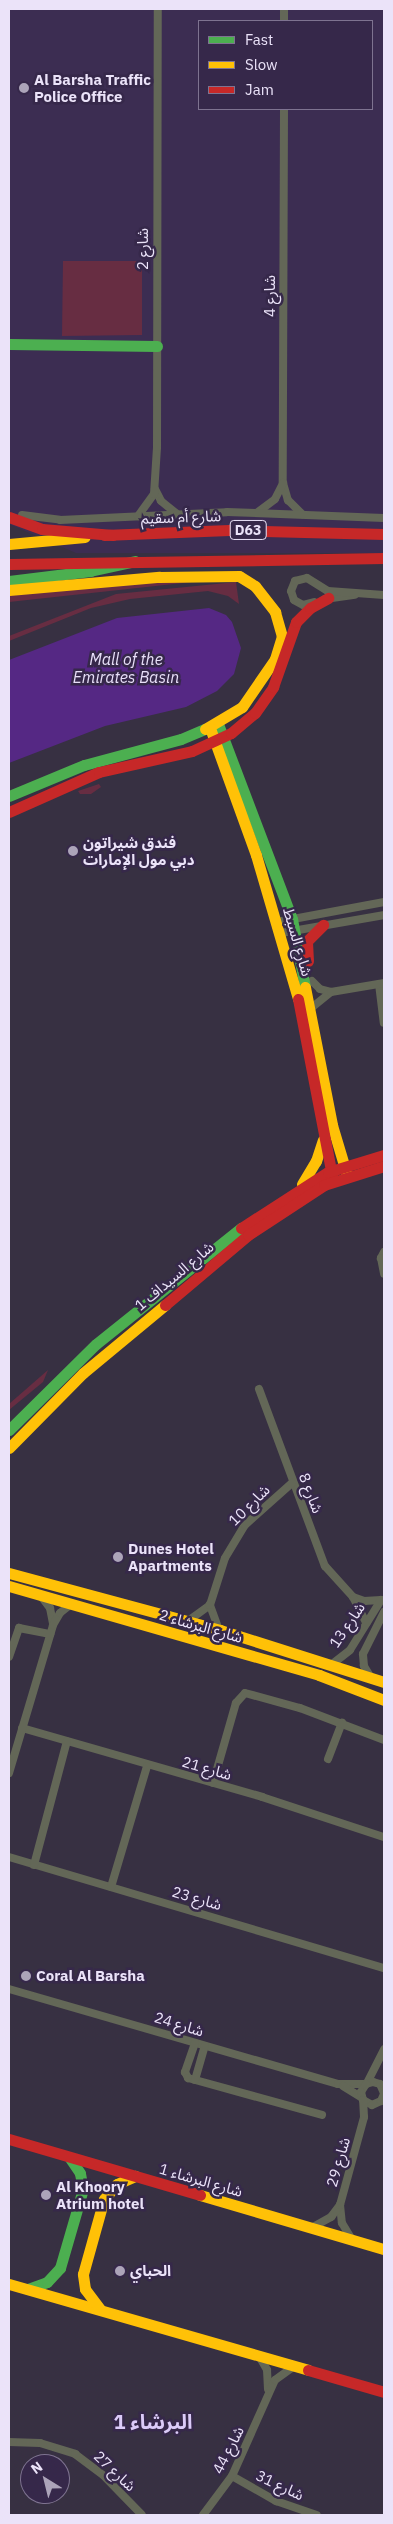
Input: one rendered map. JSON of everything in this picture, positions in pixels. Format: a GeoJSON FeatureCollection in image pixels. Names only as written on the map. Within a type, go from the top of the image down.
{"type":"FeatureCollection","features":[{"type":"Feature","properties":{"kind":"main road"},"geometry":{"type":"LineString","coordinates":[[9,344],[157,346]]}},
{"type":"Feature","properties":{"kind":"main road"},"geometry":{"type":"LineString","coordinates":[[9,517],[42,529],[112,535]]}},
{"type":"Feature","properties":{"kind":"main road","name":"شارع أم سقيم"},"geometry":{"type":"LineString","coordinates":[[9,544],[112,535],[247,530],[384,534]]}},
{"type":"Feature","properties":{"kind":"main road","name":"D63"},"geometry":{"type":"LineString","coordinates":[[9,564],[384,558]]}},
{"type":"Feature","properties":{"kind":"main road"},"geometry":{"type":"LineString","coordinates":[[9,581],[90,571],[135,561]]}},
{"type":"Feature","properties":{"kind":"main road"},"geometry":{"type":"LineString","coordinates":[[9,590],[159,577],[239,576],[256,586],[275,612],[281,630],[281,642],[270,670],[258,689],[242,706],[214,726],[181,739],[84,765],[9,796]]}},
{"type":"Feature","properties":{"kind":"main road"},"geometry":{"type":"LineString","coordinates":[[9,812],[99,772],[192,750],[219,739],[247,720],[268,696],[282,668],[296,622],[310,608],[328,598]]}},
{"type":"Feature","properties":{"kind":"main road","name":"شارع السبط"},"geometry":{"type":"LineString","coordinates":[[214,726],[293,925],[334,1136],[346,1170]]}},
{"type":"Feature","properties":{"kind":"main road","name":"شارع السبط"},"geometry":{"type":"LineString","coordinates":[[219,739],[231,786],[279,928],[292,974],[332,1176]]}},
{"type":"Feature","properties":{"kind":"main road"},"geometry":{"type":"LineString","coordinates":[[192,750],[214,758],[231,786]]}},
{"type":"Feature","properties":{"kind":"main road"},"geometry":{"type":"LineString","coordinates":[[310,1009],[314,997],[306,944],[311,935],[323,925]]}},
{"type":"Feature","properties":{"kind":"main road"},"geometry":{"type":"LineString","coordinates":[[300,1187],[316,1161],[323,1138]]}},
{"type":"Feature","properties":{"kind":"main road","name":"شارع السيداف 1"},"geometry":{"type":"LineString","coordinates":[[9,1430],[96,1344],[247,1222],[300,1187],[384,1155]]}},
{"type":"Feature","properties":{"kind":"main road","name":"شارع السيداف 1"},"geometry":{"type":"LineString","coordinates":[[346,1170],[384,1166]]}},
{"type":"Feature","properties":{"kind":"main road","name":"شارع السيداف 1"},"geometry":{"type":"LineString","coordinates":[[9,1448],[83,1373],[215,1261],[288,1206],[332,1176]]}},
{"type":"Feature","properties":{"kind":"main road","name":"شارع البرشاء 2"},"geometry":{"type":"LineString","coordinates":[[9,1573],[225,1632],[370,1676],[384,1682]]}},
{"type":"Feature","properties":{"kind":"main road","name":"شارع البرشاء 2"},"geometry":{"type":"LineString","coordinates":[[9,1586],[319,1675],[384,1700]]}},
{"type":"Feature","properties":{"kind":"main road"},"geometry":{"type":"LineString","coordinates":[[202,1642],[206,1632],[225,1632]]}},
{"type":"Feature","properties":{"kind":"main road","name":"شارع البرشاء 1"},"geometry":{"type":"LineString","coordinates":[[9,2139],[384,2249]]}},
{"type":"Feature","properties":{"kind":"main road"},"geometry":{"type":"LineString","coordinates":[[28,2289],[47,2282],[60,2268],[83,2189],[80,2174],[70,2158]]}},
{"type":"Feature","properties":{"kind":"main road"},"geometry":{"type":"LineString","coordinates":[[100,2310],[85,2289],[82,2274],[104,2199],[117,2184],[135,2176]]}},
{"type":"Feature","properties":{"kind":"main road"},"geometry":{"type":"LineString","coordinates":[[9,2284],[258,2354],[384,2392]]}},
{"type":"Feature","properties":{"kind":"street","name":"شارع 2"},"geometry":{"type":"LineString","coordinates":[[138,516],[150,504],[155,489],[158,9]]}},
{"type":"Feature","properties":{"kind":"street","name":"شارع 4"},"geometry":{"type":"LineString","coordinates":[[284,110],[283,483],[288,500],[302,514]]}},
{"type":"Feature","properties":{"kind":"street"},"geometry":{"type":"LineString","coordinates":[[257,512],[275,499],[283,483]]}},
{"type":"Feature","properties":{"kind":"street"},"geometry":{"type":"LineString","coordinates":[[155,489],[161,501],[176,514]]}},
{"type":"Feature","properties":{"kind":"street"},"geometry":{"type":"LineString","coordinates":[[9,510],[35,518],[60,520],[257,512],[384,518]]}},
{"type":"Feature","properties":{"kind":"street"},"geometry":{"type":"LineString","coordinates":[[355,595],[324,590],[307,578],[297,579],[291,587],[292,597],[300,604],[355,595],[384,595]]}},
{"type":"Feature","properties":{"kind":"street"},"geometry":{"type":"LineString","coordinates":[[279,928],[384,902]]}},
{"type":"Feature","properties":{"kind":"street"},"geometry":{"type":"LineString","coordinates":[[279,928],[293,925],[323,925],[384,915]]}},
{"type":"Feature","properties":{"kind":"street"},"geometry":{"type":"LineString","coordinates":[[312,981],[320,989],[331,992],[381,984],[384,1023]]}},
{"type":"Feature","properties":{"kind":"street"},"geometry":{"type":"LineString","coordinates":[[310,1009],[331,992]]}},
{"type":"Feature","properties":{"kind":"street"},"geometry":{"type":"LineString","coordinates":[[384,1252],[382,1258],[384,1274]]}},
{"type":"Feature","properties":{"kind":"street","name":"شارع 8"},"geometry":{"type":"LineString","coordinates":[[259,1390],[292,1483],[325,1566],[353,1597],[366,1623]]}},
{"type":"Feature","properties":{"kind":"street","name":"شارع 10"},"geometry":{"type":"LineString","coordinates":[[210,1605],[221,1567],[233,1542],[255,1515],[292,1483]]}},
{"type":"Feature","properties":{"kind":"street"},"geometry":{"type":"LineString","coordinates":[[41,1596],[50,1608],[53,1625]]}},
{"type":"Feature","properties":{"kind":"street"},"geometry":{"type":"LineString","coordinates":[[353,1597],[364,1601],[383,1599]]}},
{"type":"Feature","properties":{"kind":"street","name":"شارع 13"},"geometry":{"type":"LineString","coordinates":[[331,1665],[346,1655],[383,1599]]}},
{"type":"Feature","properties":{"kind":"street"},"geometry":{"type":"LineString","coordinates":[[9,1773],[53,1625],[60,1613],[71,1604]]}},
{"type":"Feature","properties":{"kind":"street"},"geometry":{"type":"LineString","coordinates":[[186,1622],[210,1605],[225,1632]]}},
{"type":"Feature","properties":{"kind":"street","name":"شارع 13"},"geometry":{"type":"LineString","coordinates":[[370,1676],[364,1666],[362,1654],[384,1612]]}},
{"type":"Feature","properties":{"kind":"street"},"geometry":{"type":"LineString","coordinates":[[9,1657],[19,1628],[50,1634]]}},
{"type":"Feature","properties":{"kind":"street"},"geometry":{"type":"LineString","coordinates":[[213,1783],[236,1703],[245,1694],[342,1723],[384,1740]]}},
{"type":"Feature","properties":{"kind":"street"},"geometry":{"type":"LineString","coordinates":[[328,1758],[342,1723]]}},
{"type":"Feature","properties":{"kind":"street","name":"شارع 21"},"geometry":{"type":"LineString","coordinates":[[22,1728],[147,1766],[213,1783],[384,1837]]}},
{"type":"Feature","properties":{"kind":"street"},"geometry":{"type":"LineString","coordinates":[[34,1865],[67,1741]]}},
{"type":"Feature","properties":{"kind":"street"},"geometry":{"type":"LineString","coordinates":[[111,1887],[147,1766]]}},
{"type":"Feature","properties":{"kind":"street","name":"شارع 23"},"geometry":{"type":"LineString","coordinates":[[9,1857],[382,1965]]}},
{"type":"Feature","properties":{"kind":"street","name":"شارع 24"},"geometry":{"type":"LineString","coordinates":[[9,1989],[342,2084],[366,2084],[383,2090]]}},
{"type":"Feature","properties":{"kind":"street"},"geometry":{"type":"LineString","coordinates":[[195,2043],[185,2072],[188,2078],[322,2115]]}},
{"type":"Feature","properties":{"kind":"street"},"geometry":{"type":"LineString","coordinates":[[195,2080],[205,2046]]}},
{"type":"Feature","properties":{"kind":"street"},"geometry":{"type":"LineString","coordinates":[[366,2084],[384,2049]]}},
{"type":"Feature","properties":{"kind":"street"},"geometry":{"type":"LineString","coordinates":[[380,2060],[383,2090]]}},
{"type":"Feature","properties":{"kind":"street","name":"شارع 24"},"geometry":{"type":"LineString","coordinates":[[342,2084],[362,2099],[378,2104]]}},
{"type":"Feature","properties":{"kind":"street","name":"شارع 29"},"geometry":{"type":"LineString","coordinates":[[351,2238],[342,2223],[340,2205],[362,2125],[362,2099],[366,2084]]}},
{"type":"Feature","properties":{"kind":"street","name":"شارع 29"},"geometry":{"type":"LineString","coordinates":[[362,2125],[378,2104],[383,2090]]}},
{"type":"Feature","properties":{"kind":"street","name":"شارع 29"},"geometry":{"type":"LineString","coordinates":[[313,2227],[328,2220],[340,2205]]}},
{"type":"Feature","properties":{"kind":"street","name":"شارع 44"},"geometry":{"type":"LineString","coordinates":[[258,2354],[267,2370],[268,2391]]}},
{"type":"Feature","properties":{"kind":"street","name":"شارع 44"},"geometry":{"type":"LineString","coordinates":[[203,2515],[232,2476],[268,2391],[277,2377],[295,2365]]}},
{"type":"Feature","properties":{"kind":"street","name":"شارع 27"},"geometry":{"type":"LineString","coordinates":[[9,2442],[40,2443],[74,2454],[104,2476],[142,2515]]}},
{"type":"Feature","properties":{"kind":"street","name":"شارع 31"},"geometry":{"type":"LineString","coordinates":[[232,2476],[276,2501],[317,2515]]}},
{"type":"Feature","properties":{"kind":"shaded area"},"geometry":{"type":"Polygon","coordinates":[[[9,9],[384,9],[384,553],[76,553],[9,524],[9,9]]]}},
{"type":"Feature","properties":{"kind":"shaded area"},"geometry":{"type":"Polygon","coordinates":[[[63,261],[142,261],[142,335],[62,336],[63,261]]]}},
{"type":"Feature","properties":{"kind":"shaded area"},"geometry":{"type":"Polygon","coordinates":[[[192,580],[192,582],[9,602],[9,592],[192,580]]]}},
{"type":"Feature","properties":{"kind":"shaded area"},"geometry":{"type":"Polygon","coordinates":[[[236,582],[239,604],[228,596],[208,591],[130,599],[91,608],[9,641],[9,636],[116,594],[236,582]]]}},
{"type":"Feature","properties":{"kind":"shaded area"},"geometry":{"type":"Polygon","coordinates":[[[99,784],[101,787],[91,794],[80,794],[78,791],[99,784]]]}},
{"type":"Feature","properties":{"kind":"shaded area"},"geometry":{"type":"Polygon","coordinates":[[[48,1370],[43,1382],[9,1410],[9,1404],[48,1370]]]}},
{"type":"Feature","properties":{"kind":"water","name":"Mall of the Emirates Basin"},"geometry":{"type":"Polygon","coordinates":[[[209,608],[226,615],[232,622],[241,648],[234,674],[217,691],[186,707],[105,726],[9,763],[9,660],[117,618],[209,608]]]}},
{"type":"Feature","properties":{"kind":"traffic: fast"},"geometry":{"type":"LineString","coordinates":[[9,344],[157,346]]}},
{"type":"Feature","properties":{"kind":"traffic: fast"},"geometry":{"type":"LineString","coordinates":[[9,581],[90,571],[135,561]]}},
{"type":"Feature","properties":{"kind":"traffic: fast"},"geometry":{"type":"LineString","coordinates":[[218,724],[292,919],[305,987]]}},
{"type":"Feature","properties":{"kind":"traffic: fast"},"geometry":{"type":"LineString","coordinates":[[9,796],[84,765],[181,739],[205,729]]}},
{"type":"Feature","properties":{"kind":"traffic: fast"},"geometry":{"type":"LineString","coordinates":[[9,1430],[96,1344],[241,1228]]}},
{"type":"Feature","properties":{"kind":"traffic: fast"},"geometry":{"type":"LineString","coordinates":[[28,2289],[47,2282],[60,2268],[83,2189],[80,2173],[70,2158]]}},
{"type":"Feature","properties":{"kind":"traffic: slow"},"geometry":{"type":"LineString","coordinates":[[9,544],[85,537]]}},
{"type":"Feature","properties":{"kind":"traffic: slow"},"geometry":{"type":"LineString","coordinates":[[9,590],[159,577],[239,576],[255,586],[275,612],[282,636],[275,659],[242,707],[205,729]]}},
{"type":"Feature","properties":{"kind":"traffic: slow"},"geometry":{"type":"LineString","coordinates":[[210,728],[256,855],[298,999]]}},
{"type":"Feature","properties":{"kind":"traffic: slow"},"geometry":{"type":"LineString","coordinates":[[305,987],[332,1125],[347,1175]]}},
{"type":"Feature","properties":{"kind":"traffic: slow"},"geometry":{"type":"LineString","coordinates":[[302,1184],[316,1161],[323,1140]]}},
{"type":"Feature","properties":{"kind":"traffic: slow"},"geometry":{"type":"LineString","coordinates":[[9,1448],[83,1373],[165,1305]]}},
{"type":"Feature","properties":{"kind":"traffic: slow"},"geometry":{"type":"LineString","coordinates":[[9,1573],[220,1630],[384,1682]]}},
{"type":"Feature","properties":{"kind":"traffic: slow"},"geometry":{"type":"LineString","coordinates":[[9,1586],[319,1675],[384,1700]]}},
{"type":"Feature","properties":{"kind":"traffic: slow"},"geometry":{"type":"LineString","coordinates":[[100,2309],[85,2289],[83,2274],[104,2199],[117,2184],[135,2176]]}},
{"type":"Feature","properties":{"kind":"traffic: slow"},"geometry":{"type":"LineString","coordinates":[[200,2195],[384,2249]]}},
{"type":"Feature","properties":{"kind":"traffic: slow"},"geometry":{"type":"LineString","coordinates":[[9,2284],[308,2370]]}},
{"type":"Feature","properties":{"kind":"traffic: jam"},"geometry":{"type":"LineString","coordinates":[[9,517],[42,529],[113,535]]}},
{"type":"Feature","properties":{"kind":"traffic: jam"},"geometry":{"type":"LineString","coordinates":[[104,535],[229,530],[384,534]]}},
{"type":"Feature","properties":{"kind":"traffic: jam"},"geometry":{"type":"LineString","coordinates":[[9,564],[384,558]]}},
{"type":"Feature","properties":{"kind":"traffic: jam"},"geometry":{"type":"LineString","coordinates":[[9,812],[99,772],[192,751],[231,733],[255,713],[273,687],[296,622],[310,608],[328,598]]}},
{"type":"Feature","properties":{"kind":"traffic: jam"},"geometry":{"type":"LineString","coordinates":[[308,961],[307,941],[323,925]]}},
{"type":"Feature","properties":{"kind":"traffic: jam"},"geometry":{"type":"LineString","coordinates":[[298,999],[332,1176]]}},
{"type":"Feature","properties":{"kind":"traffic: jam"},"geometry":{"type":"LineString","coordinates":[[241,1228],[328,1172],[384,1155]]}},
{"type":"Feature","properties":{"kind":"traffic: jam"},"geometry":{"type":"LineString","coordinates":[[165,1305],[248,1235],[324,1185],[384,1166]]}},
{"type":"Feature","properties":{"kind":"traffic: jam"},"geometry":{"type":"LineString","coordinates":[[9,2139],[200,2195]]}},
{"type":"Feature","properties":{"kind":"traffic: jam"},"geometry":{"type":"LineString","coordinates":[[308,2370],[384,2392]]}},
{"type":"Feature","properties":{"kind":"place","name":"Al Barsha Traffic Police Office"},"geometry":{"type":"Point","coordinates":[24,88]}},
{"type":"Feature","properties":{"kind":"place","name":"فندق شيراتون دبي مول الإمارات"},"geometry":{"type":"Point","coordinates":[73,851]}},
{"type":"Feature","properties":{"kind":"place","name":"Dunes Hotel Apartments"},"geometry":{"type":"Point","coordinates":[118,1557]}},
{"type":"Feature","properties":{"kind":"place","name":"Coral Al Barsha"},"geometry":{"type":"Point","coordinates":[26,1976]}},
{"type":"Feature","properties":{"kind":"place","name":"Al Khoory Atrium hotel"},"geometry":{"type":"Point","coordinates":[46,2195]}},
{"type":"Feature","properties":{"kind":"place","name":"الحباي"},"geometry":{"type":"Point","coordinates":[120,2271]}},
{"type":"Feature","properties":{"kind":"district","name":"البرشاء 1"},"geometry":{"type":"Point","coordinates":[153,2421]}}]}
